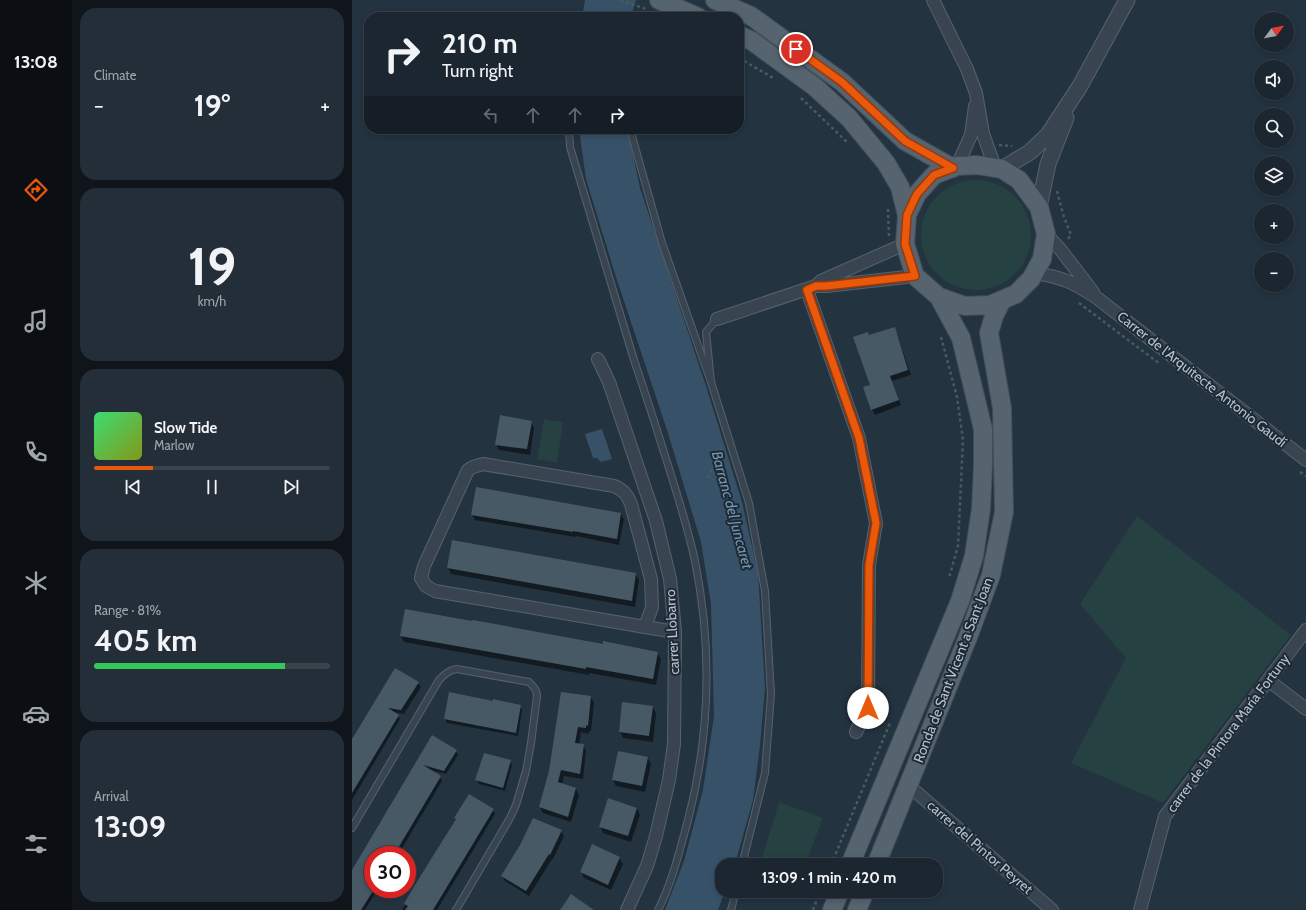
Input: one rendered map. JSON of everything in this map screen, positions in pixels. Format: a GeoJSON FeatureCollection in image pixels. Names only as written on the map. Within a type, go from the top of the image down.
{"type":"FeatureCollection","features":[{"type":"Feature","properties":{"kind":"main road"},"geometry":{"type":"LineString","coordinates":[[659,0],[687,12]]}},
{"type":"Feature","properties":{"kind":"main road"},"geometry":{"type":"LineString","coordinates":[[715,0],[742,12]]}},
{"type":"Feature","properties":{"kind":"main road"},"geometry":{"type":"LineString","coordinates":[[744,13],[751,16],[842,82],[905,141],[955,167]]}},
{"type":"Feature","properties":{"kind":"main road"},"geometry":{"type":"LineString","coordinates":[[744,37],[752,41],[815,86],[849,118],[886,163],[900,187],[907,215]]}},
{"type":"Feature","properties":{"kind":"main road"},"geometry":{"type":"LineString","coordinates":[[915,276],[899,246],[907,215],[917,194],[934,175],[955,167],[977,165],[998,168],[1019,180],[1039,207],[1046,234],[1042,259],[1031,279],[1016,294],[990,305],[965,306],[939,297]]}},
{"type":"Feature","properties":{"kind":"main road","name":"Ronda de Sant Vicent a Sant Joan"},"geometry":{"type":"LineString","coordinates":[[853,858],[960,601],[974,556],[981,509],[983,466],[982,429],[961,338],[939,297],[915,276]]}},
{"type":"Feature","properties":{"kind":"main road","name":"Ronda de Sant Vicent a Sant Joan"},"geometry":{"type":"LineString","coordinates":[[879,858],[968,637],[988,582],[1004,512],[1002,408],[989,333],[994,316],[1002,300]]}},
{"type":"Feature","properties":{"kind":"main road"},"geometry":{"type":"LineString","coordinates":[[832,910],[837,898]]}},
{"type":"Feature","properties":{"kind":"main road"},"geometry":{"type":"LineString","coordinates":[[857,910],[862,898]]}},
{"type":"Feature","properties":{"kind":"street"},"geometry":{"type":"LineString","coordinates":[[933,0],[967,69],[976,93],[983,134],[998,168],[1030,152],[1048,135],[1080,86],[1127,0]]}},
{"type":"Feature","properties":{"kind":"street"},"geometry":{"type":"LineString","coordinates":[[1039,207],[1048,164],[1080,86]]}},
{"type":"Feature","properties":{"kind":"street"},"geometry":{"type":"LineString","coordinates":[[955,167],[971,135],[976,93]]}},
{"type":"Feature","properties":{"kind":"street","name":"Carrer de l'Arquitecte Antonio Gaudí"},"geometry":{"type":"LineString","coordinates":[[1046,234],[1060,248],[1097,298]]}},
{"type":"Feature","properties":{"kind":"street"},"geometry":{"type":"LineString","coordinates":[[811,288],[821,281],[899,246]]}},
{"type":"Feature","properties":{"kind":"street","name":"Carrer de l'Arquitecte Antonio Gaudí"},"geometry":{"type":"LineString","coordinates":[[1034,273],[1055,276],[1074,284],[1097,298],[1306,460]]}},
{"type":"Feature","properties":{"kind":"street"},"geometry":{"type":"LineString","coordinates":[[717,319],[811,288],[915,276]]}},
{"type":"Feature","properties":{"kind":"street"},"geometry":{"type":"LineString","coordinates":[[811,288],[859,438],[876,523],[869,565],[868,708],[856,732]]}},
{"type":"Feature","properties":{"kind":"street","name":"carrer Llobarro"},"geometry":{"type":"LineString","coordinates":[[598,359],[609,382],[656,521],[670,579],[675,632],[674,744],[669,780],[647,866],[627,910]]}},
{"type":"Feature","properties":{"kind":"street"},"geometry":{"type":"LineString","coordinates":[[645,627],[652,607],[651,579],[631,504],[627,495],[621,489],[614,486],[483,464],[473,466],[468,470],[424,566],[421,578],[426,586],[435,592],[645,627],[675,632]]}},
{"type":"Feature","properties":{"kind":"street","name":"carrer de la Pintora María Fortuny"},"geometry":{"type":"LineString","coordinates":[[1140,910],[1165,816],[1306,630]]}},
{"type":"Feature","properties":{"kind":"street"},"geometry":{"type":"LineString","coordinates":[[1268,680],[1306,709]]}},
{"type":"Feature","properties":{"kind":"street","name":"carrer del Pintor Peyret"},"geometry":{"type":"LineString","coordinates":[[908,785],[1039,905],[1052,910]]}},
{"type":"Feature","properties":{"kind":"lane"},"geometry":{"type":"LineString","coordinates":[[569,134],[570,147],[682,511],[695,562],[704,623],[707,665],[705,714],[700,763],[692,804],[682,841],[658,910]]}},
{"type":"Feature","properties":{"kind":"lane"},"geometry":{"type":"LineString","coordinates":[[632,134],[662,243],[750,503],[765,591],[771,694],[765,773],[744,858]]}},
{"type":"Feature","properties":{"kind":"lane"},"geometry":{"type":"LineString","coordinates":[[710,382],[706,332],[717,319]]}},
{"type":"Feature","properties":{"kind":"lane"},"geometry":{"type":"LineString","coordinates":[[352,828],[439,680],[444,674],[452,670],[457,670],[529,682],[537,692],[537,696],[532,743],[521,792],[510,818],[456,910]]}},
{"type":"Feature","properties":{"kind":"lane"},"geometry":{"type":"LineString","coordinates":[[731,910],[734,898]]}},
{"type":"Feature","properties":{"kind":"path"},"geometry":{"type":"LineString","coordinates":[[620,0],[642,8]]}},
{"type":"Feature","properties":{"kind":"path"},"geometry":{"type":"LineString","coordinates":[[744,61],[778,81]]}},
{"type":"Feature","properties":{"kind":"path"},"geometry":{"type":"LineString","coordinates":[[797,94],[851,145]]}},
{"type":"Feature","properties":{"kind":"path"},"geometry":{"type":"LineString","coordinates":[[888,206],[888,234],[899,246]]}},
{"type":"Feature","properties":{"kind":"path"},"geometry":{"type":"LineString","coordinates":[[939,331],[957,397],[963,440],[958,546],[948,584]]}},
{"type":"Feature","properties":{"kind":"path"},"geometry":{"type":"LineString","coordinates":[[708,478],[722,447]]}},
{"type":"Feature","properties":{"kind":"path"},"geometry":{"type":"LineString","coordinates":[[834,858],[893,717]]}},
{"type":"Feature","properties":{"kind":"path"},"geometry":{"type":"LineString","coordinates":[[813,910],[817,898]]}},
{"type":"Feature","properties":{"kind":"green space"},"geometry":{"type":"Polygon","coordinates":[[[976,180],[997,184],[1015,196],[1027,214],[1031,235],[1027,256],[1015,274],[997,286],[976,290],[955,286],[937,274],[925,256],[921,235],[925,214],[937,196],[955,184],[976,180]]]}},
{"type":"Feature","properties":{"kind":"green space"},"geometry":{"type":"Polygon","coordinates":[[[544,419],[563,422],[557,463],[537,459],[544,419]]]}},
{"type":"Feature","properties":{"kind":"green space"},"geometry":{"type":"Polygon","coordinates":[[[1137,516],[1291,635],[1163,803],[1071,763],[1126,658],[1080,604],[1137,516]]]}},
{"type":"Feature","properties":{"kind":"green space"},"geometry":{"type":"Polygon","coordinates":[[[779,802],[823,818],[808,858],[762,858],[779,802]]]}},
{"type":"Feature","properties":{"kind":"water"},"geometry":{"type":"Polygon","coordinates":[[[585,0],[636,0],[632,12],[583,12],[585,0]]]}},
{"type":"Feature","properties":{"kind":"water","name":"Barranc del Juncaret"},"geometry":{"type":"Polygon","coordinates":[[[580,134],[629,134],[640,188],[706,386],[742,502],[758,573],[765,688],[760,745],[753,800],[737,858],[715,858],[715,898],[722,898],[718,910],[665,910],[684,861],[703,790],[714,716],[711,604],[701,542],[668,433],[615,274],[586,179],[580,134]]]}},
{"type":"Feature","properties":{"kind":"water"},"geometry":{"type":"Polygon","coordinates":[[[602,429],[612,459],[601,462],[597,458],[593,458],[585,434],[602,429]]]}},
{"type":"Feature","properties":{"kind":"building"},"geometry":{"type":"Polygon","coordinates":[[[895,327],[908,370],[890,376],[899,400],[871,410],[863,387],[870,385],[853,337],[868,332],[869,335],[895,327]]]}},
{"type":"Feature","properties":{"kind":"building"},"geometry":{"type":"Polygon","coordinates":[[[500,415],[532,421],[527,449],[495,445],[500,415]]]}},
{"type":"Feature","properties":{"kind":"building"},"geometry":{"type":"Polygon","coordinates":[[[476,487],[621,513],[617,539],[471,515],[476,487]]]}},
{"type":"Feature","properties":{"kind":"building"},"geometry":{"type":"Polygon","coordinates":[[[452,540],[636,573],[632,601],[447,568],[452,540]]]}},
{"type":"Feature","properties":{"kind":"building"},"geometry":{"type":"Polygon","coordinates":[[[405,609],[603,644],[603,641],[658,652],[653,679],[586,667],[586,669],[400,636],[405,609]]]}},
{"type":"Feature","properties":{"kind":"building"},"geometry":{"type":"Polygon","coordinates":[[[395,668],[419,682],[401,710],[388,708],[399,715],[352,793],[352,739],[395,668]]]}},
{"type":"Feature","properties":{"kind":"building"},"geometry":{"type":"Polygon","coordinates":[[[449,692],[521,705],[516,733],[444,719],[449,692]]]}},
{"type":"Feature","properties":{"kind":"building"},"geometry":{"type":"Polygon","coordinates":[[[561,692],[591,696],[588,726],[586,725],[586,728],[578,727],[575,743],[584,744],[580,774],[561,770],[558,782],[576,788],[568,817],[539,807],[549,771],[561,692]]]}},
{"type":"Feature","properties":{"kind":"building"},"geometry":{"type":"Polygon","coordinates":[[[622,702],[653,706],[649,736],[619,732],[622,702]]]}},
{"type":"Feature","properties":{"kind":"building"},"geometry":{"type":"Polygon","coordinates":[[[432,735],[457,750],[444,771],[423,765],[441,776],[399,846],[366,846],[432,735]]]}},
{"type":"Feature","properties":{"kind":"building"},"geometry":{"type":"Polygon","coordinates":[[[618,751],[648,757],[642,786],[612,780],[618,751]]]}},
{"type":"Feature","properties":{"kind":"building"},"geometry":{"type":"Polygon","coordinates":[[[484,753],[511,760],[503,788],[475,780],[484,753]]]}},
{"type":"Feature","properties":{"kind":"building"},"geometry":{"type":"Polygon","coordinates":[[[469,794],[494,809],[433,910],[405,910],[408,906],[404,904],[407,898],[416,898],[416,883],[456,819],[454,818],[469,794]]]}},
{"type":"Feature","properties":{"kind":"building"},"geometry":{"type":"Polygon","coordinates":[[[608,798],[637,808],[628,836],[599,827],[608,798]]]}},
{"type":"Feature","properties":{"kind":"building"},"geometry":{"type":"Polygon","coordinates":[[[533,818],[562,830],[550,855],[549,854],[526,891],[501,876],[520,845],[533,818]]]}},
{"type":"Feature","properties":{"kind":"building"},"geometry":{"type":"Polygon","coordinates":[[[592,844],[620,857],[608,885],[580,872],[592,844]]]}},
{"type":"Feature","properties":{"kind":"building"},"geometry":{"type":"Polygon","coordinates":[[[364,850],[364,898],[369,898],[361,910],[352,910],[352,870],[364,850]]]}},
{"type":"Feature","properties":{"kind":"building"},"geometry":{"type":"Polygon","coordinates":[[[571,894],[594,910],[560,910],[571,894]]]}},
{"type":"Feature","properties":{"kind":"route"},"geometry":{"type":"LineString","coordinates":[[796,49],[842,82],[905,141],[953,168],[934,175],[917,194],[907,215],[905,244],[915,276],[816,286],[807,290],[859,438],[876,523],[869,565],[868,708]]}}]}
